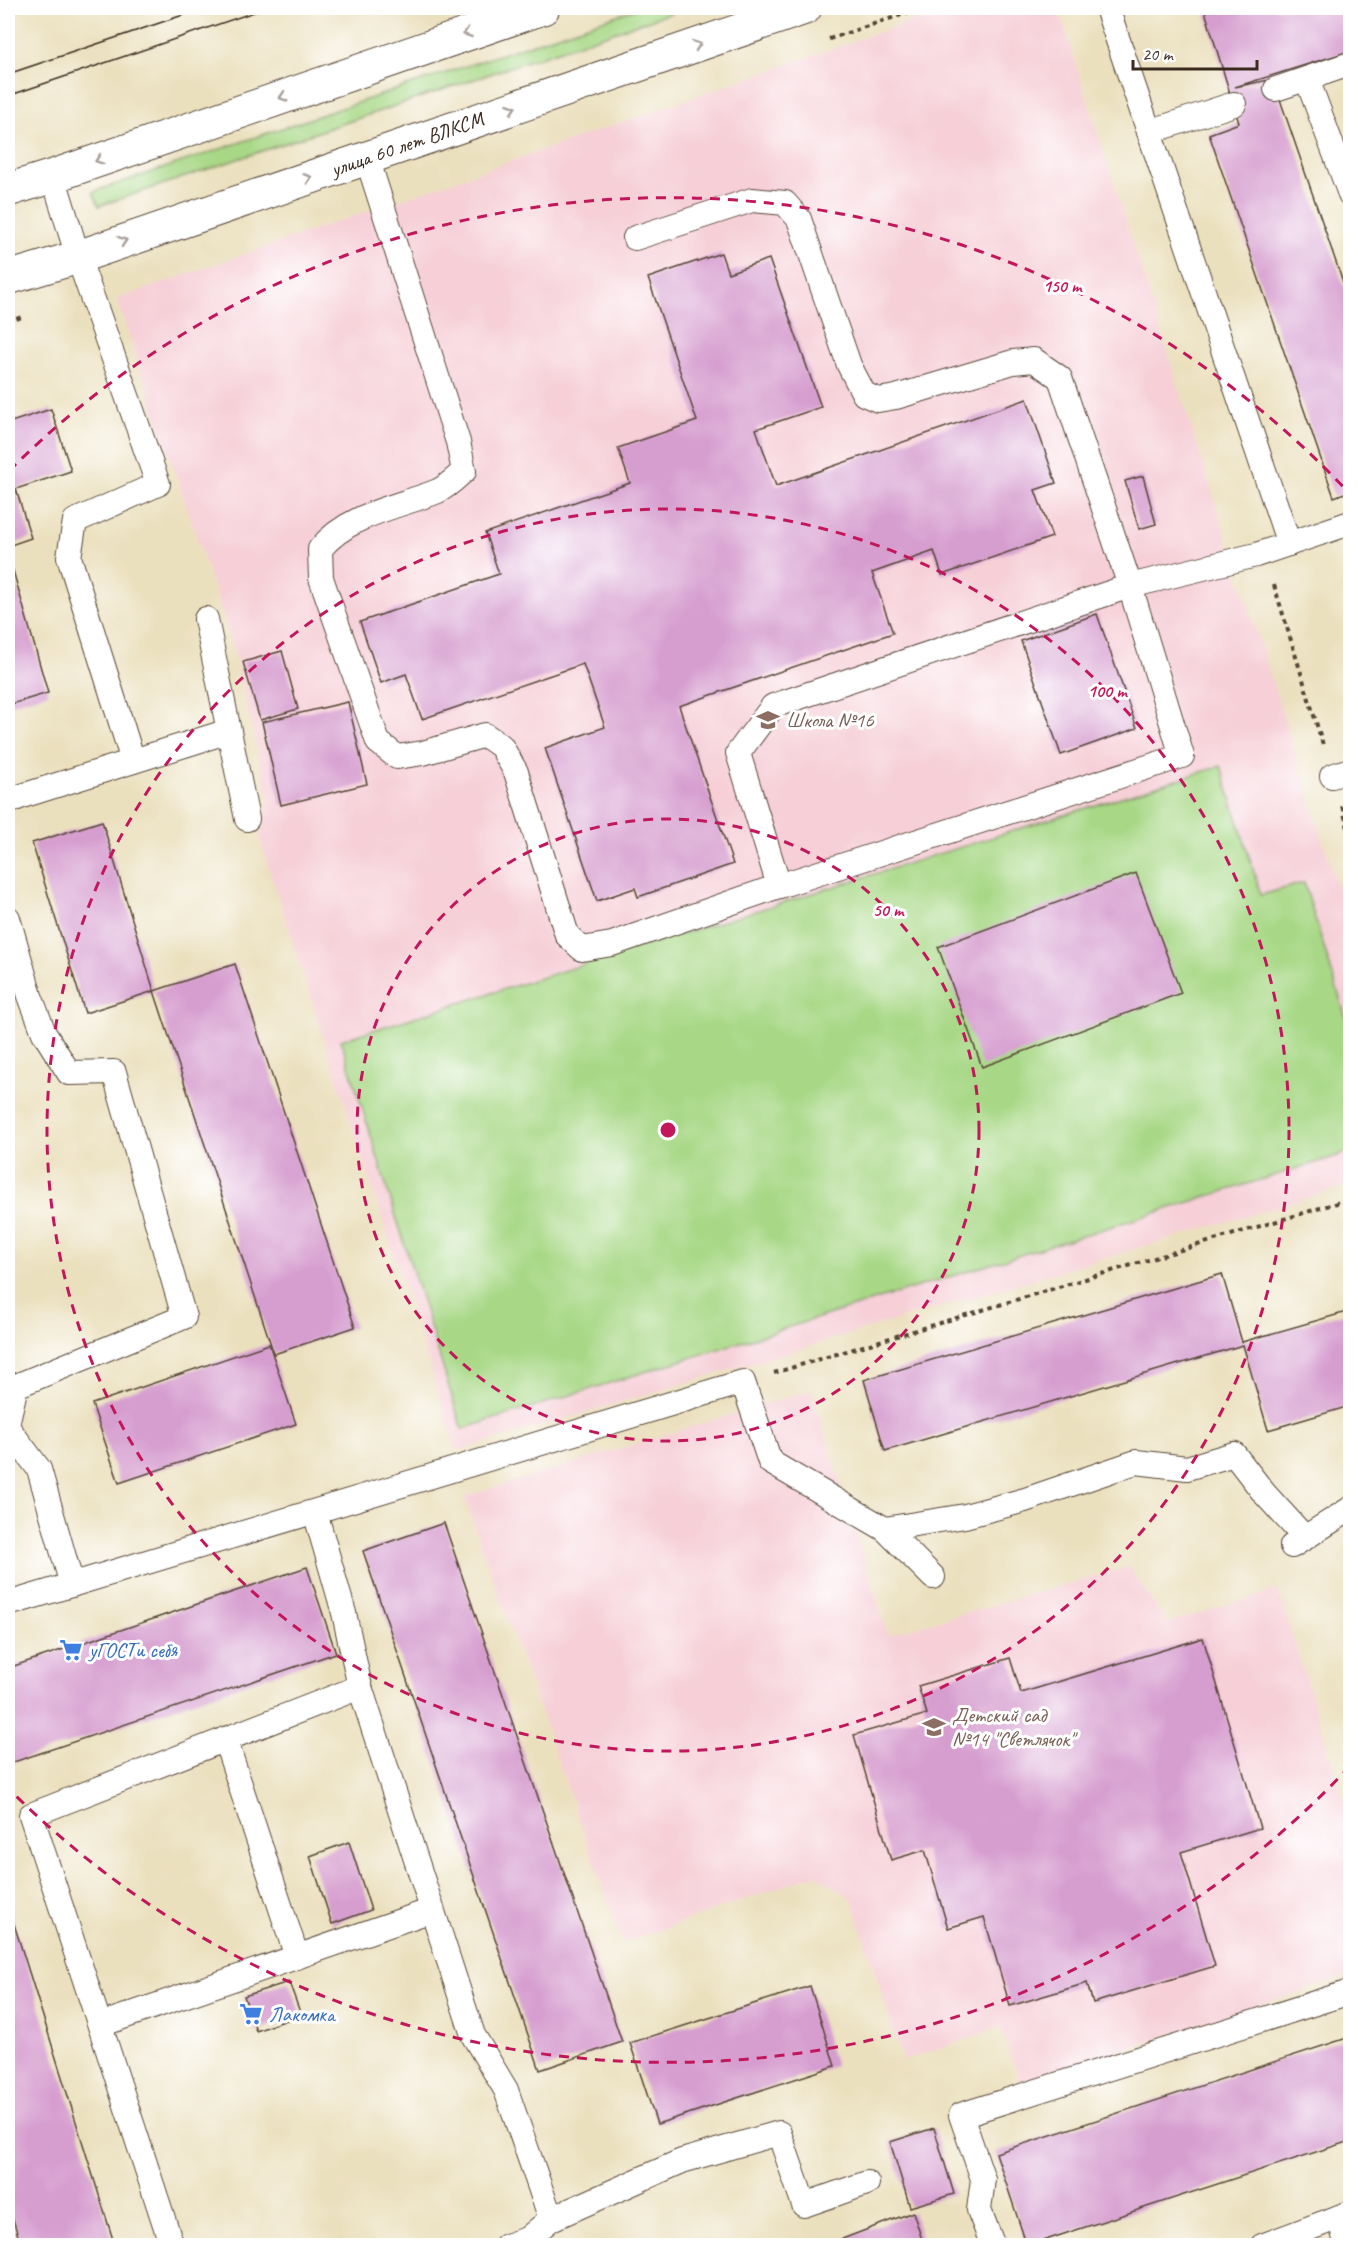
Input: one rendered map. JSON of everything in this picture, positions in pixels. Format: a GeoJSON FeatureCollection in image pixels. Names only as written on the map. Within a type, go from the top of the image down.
{"type":"FeatureCollection","features":[{"type":"Feature","properties":{"kind":"street"},"geometry":{"type":"LineString","coordinates":[[8,190],[543,8]]}},
{"type":"Feature","properties":{"kind":"street","name":"улица 60 лет ВЛКСМ"},"geometry":{"type":"LineString","coordinates":[[8,278],[78,257],[805,8]]}},
{"type":"Feature","properties":{"kind":"lane"},"geometry":{"type":"LineString","coordinates":[[1107,8],[1289,544]]}},
{"type":"Feature","properties":{"kind":"lane"},"geometry":{"type":"LineString","coordinates":[[1276,90],[1350,64]]}},
{"type":"Feature","properties":{"kind":"lane"},"geometry":{"type":"LineString","coordinates":[[1307,79],[1350,194]]}},
{"type":"Feature","properties":{"kind":"lane"},"geometry":{"type":"LineString","coordinates":[[1149,132],[1234,104]]}},
{"type":"Feature","properties":{"kind":"lane"},"geometry":{"type":"LineString","coordinates":[[367,158],[454,430],[464,471],[440,490],[348,525],[329,537],[320,549],[321,578],[378,742],[397,757],[423,753],[485,735],[501,746],[516,772],[567,935],[582,949],[612,944],[779,886],[1182,756],[1130,586],[1060,378],[1034,360],[1013,362],[896,397],[879,400],[864,394],[849,365],[799,219],[785,203],[752,200],[635,238]]}},
{"type":"Feature","properties":{"kind":"lane"},"geometry":{"type":"LineString","coordinates":[[53,176],[78,257],[158,484],[75,521],[69,556],[132,761]]}},
{"type":"Feature","properties":{"kind":"lane"},"geometry":{"type":"LineString","coordinates":[[779,886],[738,753],[773,706],[1130,586],[1264,553],[1350,523]]}},
{"type":"Feature","properties":{"kind":"lane"},"geometry":{"type":"LineString","coordinates":[[206,619],[247,819]]}},
{"type":"Feature","properties":{"kind":"lane"},"geometry":{"type":"LineString","coordinates":[[8,802],[229,731]]}},
{"type":"Feature","properties":{"kind":"lane"},"geometry":{"type":"LineString","coordinates":[[8,918],[30,996],[41,1024],[69,1073],[114,1072],[184,1317],[16,1386],[8,1420]]}},
{"type":"Feature","properties":{"kind":"lane"},"geometry":{"type":"LineString","coordinates":[[8,1604],[743,1382],[770,1462],[885,1529],[933,1576]]}},
{"type":"Feature","properties":{"kind":"lane"},"geometry":{"type":"LineString","coordinates":[[8,1428],[39,1469],[72,1585]]}},
{"type":"Feature","properties":{"kind":"lane"},"geometry":{"type":"LineString","coordinates":[[885,1529],[965,1516],[1025,1500],[1136,1462],[1187,1468],[1234,1454],[1298,1542],[1350,1509]]}},
{"type":"Feature","properties":{"kind":"lane"},"geometry":{"type":"LineString","coordinates":[[315,1512],[344,1613],[360,1687],[473,2035],[506,2090],[551,2219]]}},
{"type":"Feature","properties":{"kind":"lane"},"geometry":{"type":"LineString","coordinates":[[172,2246],[31,1815],[360,1687]]}},
{"type":"Feature","properties":{"kind":"lane"},"geometry":{"type":"LineString","coordinates":[[225,1739],[297,1957]]}},
{"type":"Feature","properties":{"kind":"lane"},"geometry":{"type":"LineString","coordinates":[[100,2025],[432,1910]]}},
{"type":"Feature","properties":{"kind":"lane"},"geometry":{"type":"LineString","coordinates":[[993,2246],[979,2210],[983,2179],[961,2115],[1350,1992]]}},
{"type":"Feature","properties":{"kind":"lane"},"geometry":{"type":"LineString","coordinates":[[506,2246],[527,2239],[551,2219],[682,2161],[779,2133],[804,2205],[867,2183]]}},
{"type":"Feature","properties":{"kind":"lane"},"geometry":{"type":"LineString","coordinates":[[1262,2246],[1345,2215],[1347,2246]]}},
{"type":"Feature","properties":{"kind":"path"},"geometry":{"type":"LineString","coordinates":[[1264,553],[1341,773],[1350,835]]}},
{"type":"Feature","properties":{"kind":"path"},"geometry":{"type":"LineString","coordinates":[[743,1382],[1350,1199]]}},
{"type":"Feature","properties":{"kind":"shaded area","name":"Школа №16"},"geometry":{"type":"Polygon","coordinates":[[[949,8],[1058,8],[1350,926],[1350,1185],[457,1451],[259,837],[269,799],[232,642],[117,299],[949,8]]]}},
{"type":"Feature","properties":{"kind":"shaded area","name":"Детский сад №14 \"Светлячок\""},"geometry":{"type":"Polygon","coordinates":[[[811,1390],[888,1635],[1129,1567],[1167,1623],[1278,1590],[1350,1819],[1350,1975],[1021,2084],[1000,2027],[903,2061],[852,1899],[816,1874],[623,1943],[464,1497],[811,1390]]]}},
{"type":"Feature","properties":{"kind":"green space"},"geometry":{"type":"Polygon","coordinates":[[[638,8],[685,8],[99,206],[93,192],[638,8]]]}},
{"type":"Feature","properties":{"kind":"green space"},"geometry":{"type":"Polygon","coordinates":[[[1221,766],[1261,895],[1304,883],[1350,1031],[1350,1152],[462,1429],[341,1040],[1221,766]]]}},
{"type":"Feature","properties":{"kind":"building"},"geometry":{"type":"Polygon","coordinates":[[[1204,8],[1350,8],[1350,51],[1235,87],[1273,79],[1350,303],[1350,491],[1334,497],[1209,134],[1239,123],[1204,8]]]}},
{"type":"Feature","properties":{"kind":"building","name":"Школа №16"},"geometry":{"type":"Polygon","coordinates":[[[721,253],[728,273],[769,259],[821,407],[756,429],[776,486],[1027,399],[1056,483],[1035,490],[1052,537],[942,575],[934,551],[872,573],[893,633],[679,706],[733,864],[638,897],[635,888],[597,901],[545,748],[605,727],[583,664],[422,719],[406,674],[381,683],[360,622],[499,574],[485,533],[630,483],[618,448],[697,421],[648,278],[721,253]]]}},
{"type":"Feature","properties":{"kind":"building"},"geometry":{"type":"Polygon","coordinates":[[[51,409],[71,471],[16,489],[31,538],[8,546],[8,423],[51,409]]]}},
{"type":"Feature","properties":{"kind":"building"},"geometry":{"type":"Polygon","coordinates":[[[1143,476],[1156,524],[1139,529],[1125,481],[1143,476]]]}},
{"type":"Feature","properties":{"kind":"building"},"geometry":{"type":"Polygon","coordinates":[[[8,553],[48,693],[8,705],[8,553]]]}},
{"type":"Feature","properties":{"kind":"building"},"geometry":{"type":"Polygon","coordinates":[[[1097,614],[1137,728],[1061,755],[1021,641],[1097,614]]]}},
{"type":"Feature","properties":{"kind":"building"},"geometry":{"type":"Polygon","coordinates":[[[282,651],[298,709],[260,720],[243,662],[282,651]]]}},
{"type":"Feature","properties":{"kind":"building"},"geometry":{"type":"Polygon","coordinates":[[[348,702],[367,784],[281,805],[262,722],[348,702]]]}},
{"type":"Feature","properties":{"kind":"building"},"geometry":{"type":"Polygon","coordinates":[[[102,821],[154,991],[85,1013],[32,843],[102,821]]]}},
{"type":"Feature","properties":{"kind":"building"},"geometry":{"type":"Polygon","coordinates":[[[1136,873],[1181,993],[982,1067],[938,947],[1136,873]]]}},
{"type":"Feature","properties":{"kind":"building"},"geometry":{"type":"Polygon","coordinates":[[[235,964],[355,1327],[274,1354],[154,991],[235,964]]]}},
{"type":"Feature","properties":{"kind":"building"},"geometry":{"type":"Polygon","coordinates":[[[1222,1274],[1242,1342],[1350,1311],[1350,1406],[1268,1430],[1243,1345],[885,1451],[864,1380],[1222,1274]]]}},
{"type":"Feature","properties":{"kind":"building"},"geometry":{"type":"Polygon","coordinates":[[[269,1344],[296,1424],[119,1483],[92,1404],[269,1344]]]}},
{"type":"Feature","properties":{"kind":"building"},"geometry":{"type":"Polygon","coordinates":[[[444,1523],[622,2042],[540,2070],[363,1551],[444,1523]]]}},
{"type":"Feature","properties":{"kind":"building"},"geometry":{"type":"Polygon","coordinates":[[[307,1567],[336,1653],[8,1764],[8,1668],[307,1567]]]}},
{"type":"Feature","properties":{"kind":"building"},"geometry":{"type":"Polygon","coordinates":[[[1203,1638],[1260,1828],[1181,1852],[1215,1966],[1093,2003],[1087,1983],[1010,2006],[984,1917],[948,1928],[925,1850],[891,1860],[854,1735],[927,1714],[918,1686],[1010,1658],[1021,1693],[1203,1638]]]}},
{"type":"Feature","properties":{"kind":"building"},"geometry":{"type":"Polygon","coordinates":[[[349,1842],[371,1910],[332,1924],[310,1856],[349,1842]]]}},
{"type":"Feature","properties":{"kind":"building"},"geometry":{"type":"Polygon","coordinates":[[[8,1905],[115,2246],[21,2246],[8,2202],[8,1905]]]}},
{"type":"Feature","properties":{"kind":"building"},"geometry":{"type":"Polygon","coordinates":[[[289,1982],[301,2015],[256,2031],[244,1996],[289,1982]]]}},
{"type":"Feature","properties":{"kind":"building"},"geometry":{"type":"Polygon","coordinates":[[[810,1986],[835,2066],[657,2124],[630,2043],[810,1986]]]}},
{"type":"Feature","properties":{"kind":"building"},"geometry":{"type":"Polygon","coordinates":[[[1350,2037],[1350,2141],[1027,2246],[996,2153],[1350,2037]]]}},
{"type":"Feature","properties":{"kind":"building"},"geometry":{"type":"Polygon","coordinates":[[[934,2128],[954,2194],[910,2207],[890,2142],[934,2128]]]}},
{"type":"Feature","properties":{"kind":"building"},"geometry":{"type":"Polygon","coordinates":[[[913,2212],[924,2246],[838,2246],[837,2241],[913,2212]]]}},
{"type":"Feature","properties":{"kind":"tram line"},"geometry":{"type":"LineString","coordinates":[[8,74],[204,8]]}},
{"type":"Feature","properties":{"kind":"tram line"},"geometry":{"type":"LineString","coordinates":[[8,96],[266,8]]}},
{"type":"Feature","properties":{"kind":"place","name":"Школа №16"},"geometry":{"type":"Point","coordinates":[768,720]}},
{"type":"Feature","properties":{"kind":"place","name":"уГОСТи себя"},"geometry":{"type":"Point","coordinates":[71,1650]}},
{"type":"Feature","properties":{"kind":"place","name":"Детский сад №14 \"Светлячок\""},"geometry":{"type":"Point","coordinates":[934,1727]}},
{"type":"Feature","properties":{"kind":"place","name":"Лакомка"},"geometry":{"type":"Point","coordinates":[251,2014]}}]}
